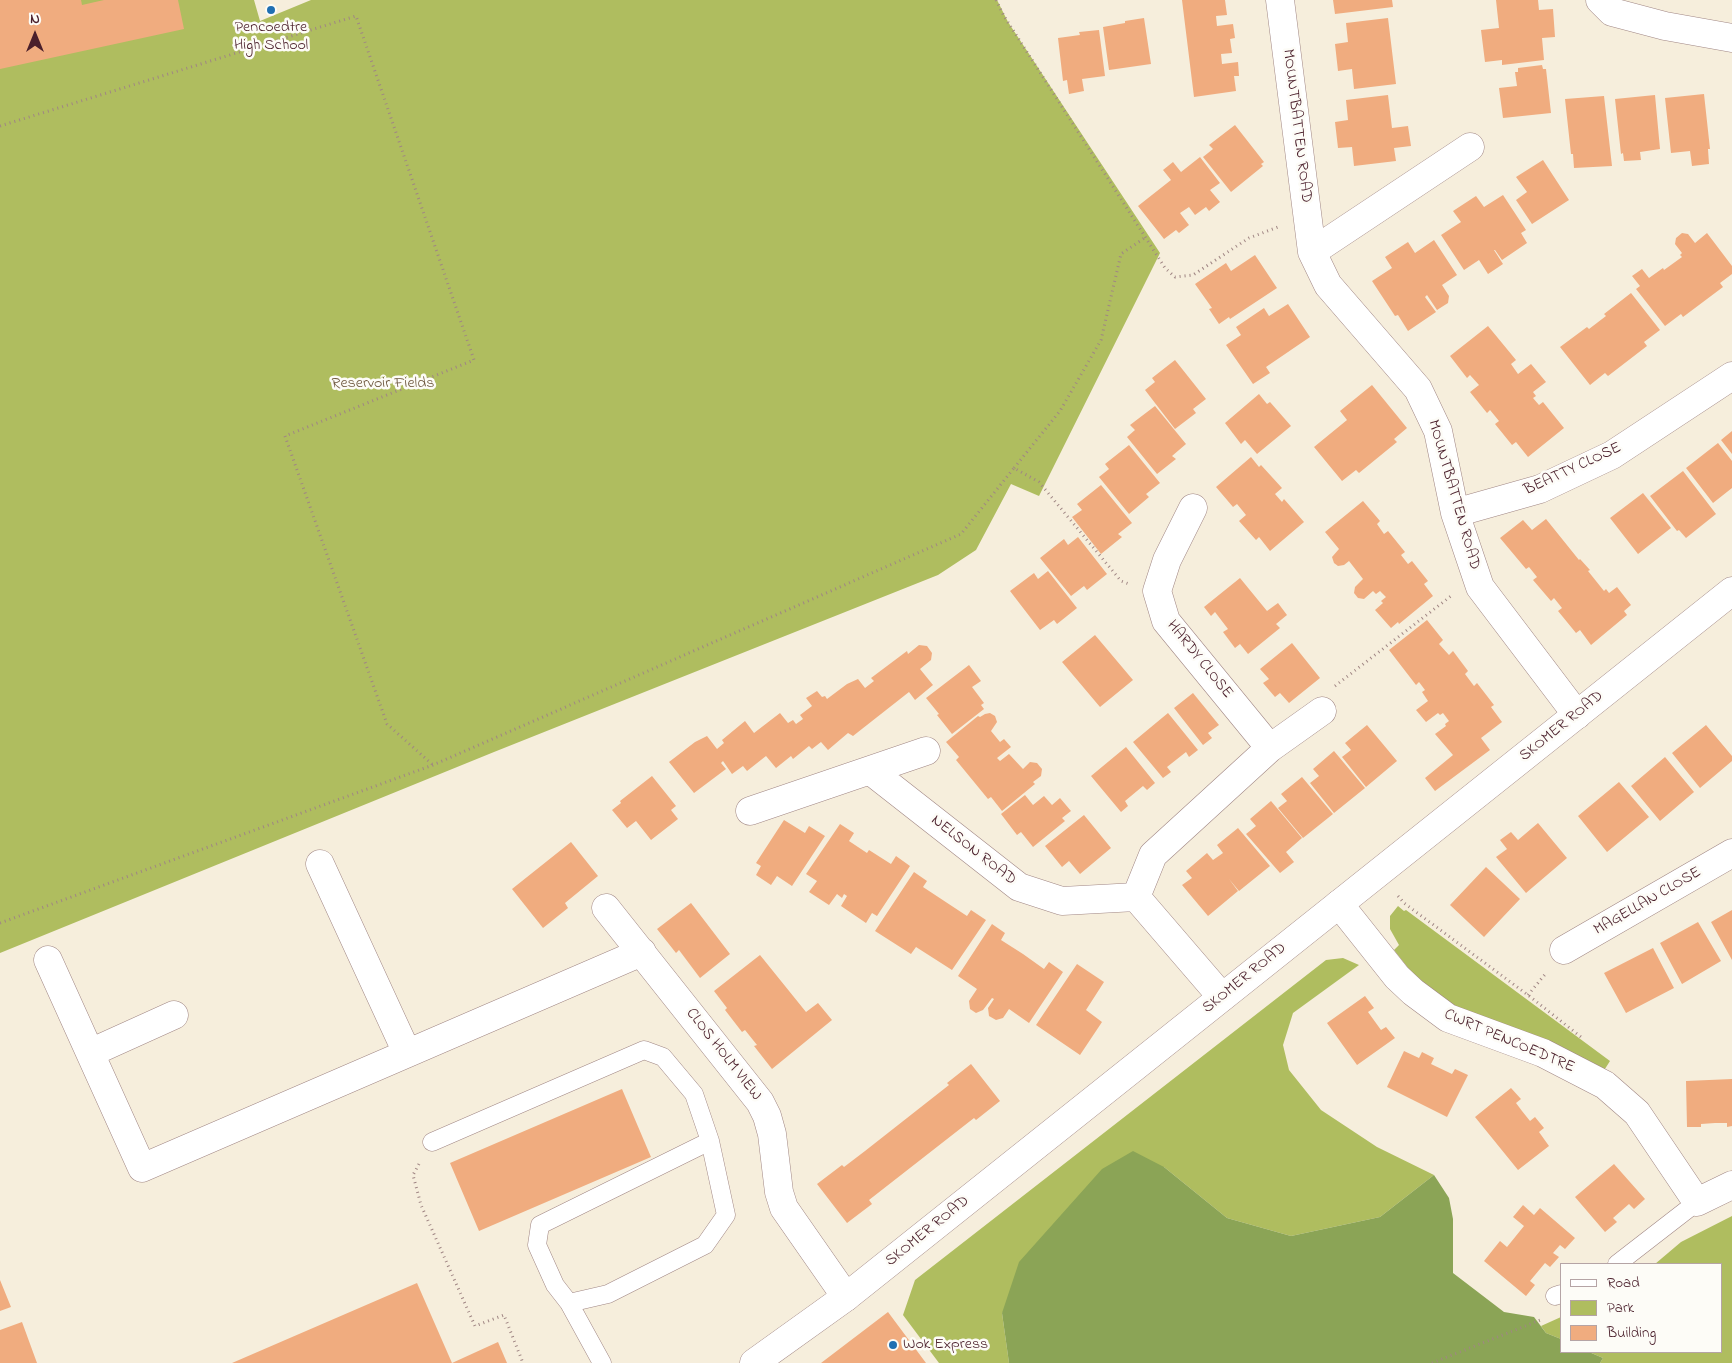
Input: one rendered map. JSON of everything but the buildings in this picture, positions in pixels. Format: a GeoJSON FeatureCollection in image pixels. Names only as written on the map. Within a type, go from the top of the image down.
{"type":"FeatureCollection","features":[{"type":"Feature","properties":{"kind":"street","name":"MOUNTBATTEN ROAD"},"geometry":{"type":"LineString","coordinates":[[1280,0],[1312,252],[1328,285],[1418,389],[1438,431],[1455,513],[1480,587],[1577,715]]}},
{"type":"Feature","properties":{"kind":"street"},"geometry":{"type":"LineString","coordinates":[[1600,0],[1612,12],[1666,26],[1732,38]]}},
{"type":"Feature","properties":{"kind":"street"},"geometry":{"type":"LineString","coordinates":[[1312,252],[1470,147]]}},
{"type":"Feature","properties":{"kind":"street","name":"BEATTY CLOSE"},"geometry":{"type":"LineString","coordinates":[[1455,513],[1540,489],[1612,455],[1732,376]]}},
{"type":"Feature","properties":{"kind":"street"},"geometry":{"type":"LineString","coordinates":[[1156,591],[1167,560],[1194,508]]}},
{"type":"Feature","properties":{"kind":"street","name":"HARDY CLOSE"},"geometry":{"type":"LineString","coordinates":[[1156,591],[1166,621],[1270,748]]}},
{"type":"Feature","properties":{"kind":"street","name":"SKOMER ROAD"},"geometry":{"type":"LineString","coordinates":[[754,1363],[846,1297],[1732,591]]}},
{"type":"Feature","properties":{"kind":"street"},"geometry":{"type":"LineString","coordinates":[[1222,997],[1136,897],[1153,855],[1270,748],[1322,711]]}},
{"type":"Feature","properties":{"kind":"street"},"geometry":{"type":"LineString","coordinates":[[750,812],[926,751]]}},
{"type":"Feature","properties":{"kind":"street","name":"NELSON ROAD"},"geometry":{"type":"LineString","coordinates":[[871,771],[1019,888],[1062,901],[1136,897]]}},
{"type":"Feature","properties":{"kind":"street","name":"MAGELLAN CLOSE"},"geometry":{"type":"LineString","coordinates":[[1564,950],[1732,853]]}},
{"type":"Feature","properties":{"kind":"street"},"geometry":{"type":"LineString","coordinates":[[320,864],[407,1053]]}},
{"type":"Feature","properties":{"kind":"street","name":"CWRT PENCOEDTRE"},"geometry":{"type":"LineString","coordinates":[[1339,904],[1397,977],[1413,992],[1448,1018],[1543,1053],[1605,1085],[1637,1113],[1697,1202]]}},
{"type":"Feature","properties":{"kind":"street","name":"CLOS HOLM VIEW"},"geometry":{"type":"LineString","coordinates":[[606,908],[760,1102],[767,1116],[772,1134],[779,1192],[784,1208],[846,1297]]}},
{"type":"Feature","properties":{"kind":"street"},"geometry":{"type":"LineString","coordinates":[[48,960],[142,1168],[642,952]]}},
{"type":"Feature","properties":{"kind":"street"},"geometry":{"type":"LineString","coordinates":[[90,1053],[174,1015]]}},
{"type":"Feature","properties":{"kind":"street"},"geometry":{"type":"LineString","coordinates":[[1697,1202],[1732,1185]]}},
{"type":"Feature","properties":{"kind":"lane"},"geometry":{"type":"LineString","coordinates":[[432,1142],[644,1050],[663,1057],[694,1094],[710,1141],[726,1215],[705,1245],[608,1294],[569,1303]]}},
{"type":"Feature","properties":{"kind":"lane"},"geometry":{"type":"LineString","coordinates":[[602,1363],[569,1303],[555,1285],[537,1245],[540,1225],[710,1141]]}},
{"type":"Feature","properties":{"kind":"lane"},"geometry":{"type":"LineString","coordinates":[[1619,1263],[1697,1202]]}},
{"type":"Feature","properties":{"kind":"path"},"geometry":{"type":"LineString","coordinates":[[996,0],[1004,16],[1166,268],[1175,277],[1194,275],[1249,238],[1307,216]]}},
{"type":"Feature","properties":{"kind":"path"},"geometry":{"type":"LineString","coordinates":[[0,126],[356,16],[474,360],[285,436],[387,724],[433,765]]}},
{"type":"Feature","properties":{"kind":"path"},"geometry":{"type":"LineString","coordinates":[[0,923],[433,765],[962,534],[1060,411],[1101,340],[1120,254],[1146,237]]}},
{"type":"Feature","properties":{"kind":"path"},"geometry":{"type":"LineString","coordinates":[[1014,468],[1039,482],[1121,581],[1156,591]]}},
{"type":"Feature","properties":{"kind":"path"},"geometry":{"type":"LineString","coordinates":[[1322,711],[1331,689],[1345,678],[1453,594],[1480,587]]}},
{"type":"Feature","properties":{"kind":"path"},"geometry":{"type":"LineString","coordinates":[[1378,873],[1404,903],[1589,1043]]}},
{"type":"Feature","properties":{"kind":"path"},"geometry":{"type":"LineString","coordinates":[[432,1142],[413,1175],[421,1205],[475,1326],[504,1314],[523,1363]]}},
{"type":"Feature","properties":{"kind":"path"},"geometry":{"type":"LineString","coordinates":[[1432,1363],[1546,1317]]}},
{"type":"Feature","properties":{"kind":"green space","name":"Reservoir Fields"},"geometry":{"type":"Polygon","coordinates":[[[0,0],[254,0],[260,21],[311,0],[997,0],[1008,22],[1160,253],[1039,496],[1011,484],[976,550],[938,575],[494,752],[0,953],[0,0]]]}},
{"type":"Feature","properties":{"kind":"green space"},"geometry":{"type":"Polygon","coordinates":[[[1398,906],[1610,1061],[1603,1072],[1445,1004],[1427,992],[1394,950],[1399,945],[1390,929],[1390,916],[1398,906]]]}},
{"type":"Feature","properties":{"kind":"green space"},"geometry":{"type":"Polygon","coordinates":[[[1343,958],[1359,965],[1293,1013],[1283,1045],[1289,1070],[1321,1110],[1377,1147],[1434,1175],[1380,1217],[1291,1236],[1227,1218],[1164,1167],[1002,1313],[1009,1363],[939,1363],[903,1315],[915,1280],[1326,960],[1343,958]]]}},
{"type":"Feature","properties":{"kind":"green space"},"geometry":{"type":"Polygon","coordinates":[[[1133,1151],[1164,1167],[1227,1218],[1291,1236],[1380,1217],[1434,1175],[1449,1198],[1453,1219],[1453,1273],[1504,1312],[1534,1317],[1546,1333],[1560,1339],[1560,1353],[1591,1353],[1603,1358],[1600,1363],[1009,1363],[1002,1313],[1019,1262],[1102,1169],[1133,1151]]]}},
{"type":"Feature","properties":{"kind":"green space"},"geometry":{"type":"Polygon","coordinates":[[[1732,1216],[1732,1363],[1600,1363],[1603,1358],[1591,1353],[1722,1353],[1722,1263],[1656,1263],[1681,1242],[1732,1216]]]}},
{"type":"Feature","properties":{"kind":"green space"},"geometry":{"type":"Polygon","coordinates":[[[1560,1317],[1560,1339],[1546,1333],[1541,1326],[1560,1317]]]}},
{"type":"Feature","properties":{"kind":"place","name":"Pencoedtre High School"},"geometry":{"type":"Point","coordinates":[271,10]}},
{"type":"Feature","properties":{"kind":"place","name":"Wok Express"},"geometry":{"type":"Point","coordinates":[893,1345]}}]}
